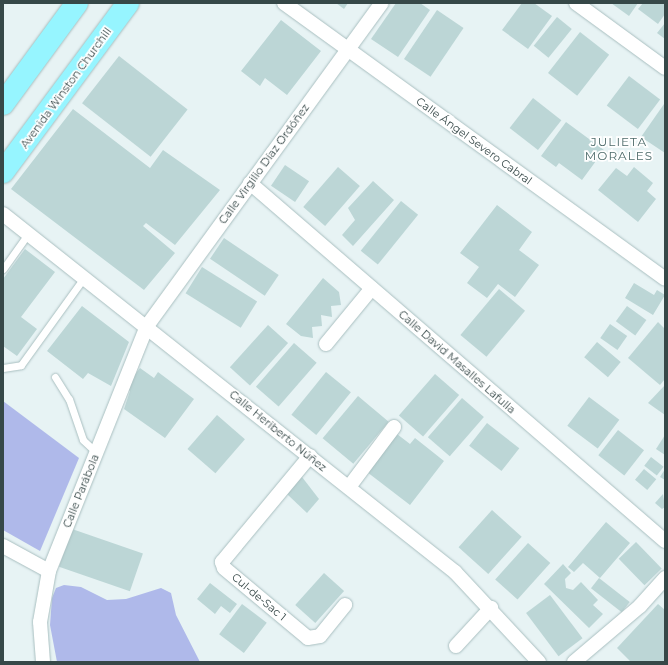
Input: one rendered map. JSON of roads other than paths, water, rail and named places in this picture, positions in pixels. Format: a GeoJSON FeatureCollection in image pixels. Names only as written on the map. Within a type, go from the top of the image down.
{"type":"FeatureCollection","features":[{"type":"Feature","properties":{"kind":"main road"},"geometry":{"type":"LineString","coordinates":[[3,104],[77,3]]}},
{"type":"Feature","properties":{"kind":"main road","name":"Avenida Winston Churchill"},"geometry":{"type":"LineString","coordinates":[[3,172],[128,3]]}},
{"type":"Feature","properties":{"kind":"street","name":"Calle Ángel Severo Cabral"},"geometry":{"type":"LineString","coordinates":[[284,3],[665,279]]}},
{"type":"Feature","properties":{"kind":"street","name":"Calle Virgilio Díaz Ordóñez"},"geometry":{"type":"LineString","coordinates":[[147,326],[382,3]]}},
{"type":"Feature","properties":{"kind":"street"},"geometry":{"type":"LineString","coordinates":[[576,3],[665,68]]}},
{"type":"Feature","properties":{"kind":"street","name":"Calle David Masalles Lafulla"},"geometry":{"type":"LineString","coordinates":[[250,184],[665,541]]}},
{"type":"Feature","properties":{"kind":"street","name":"Calle Heriberto Núñez"},"geometry":{"type":"LineString","coordinates":[[3,214],[83,279],[147,326],[455,572],[491,608],[539,662]]}},
{"type":"Feature","properties":{"kind":"street"},"geometry":{"type":"LineString","coordinates":[[326,344],[372,288]]}},
{"type":"Feature","properties":{"kind":"street","name":"Calle Parábola"},"geometry":{"type":"LineString","coordinates":[[44,662],[40,622],[49,571],[147,326]]}},
{"type":"Feature","properties":{"kind":"street"},"geometry":{"type":"LineString","coordinates":[[349,487],[394,427]]}},
{"type":"Feature","properties":{"kind":"street","name":"Cul-de-Sac 1"},"geometry":{"type":"LineString","coordinates":[[310,456],[225,556],[224,568],[308,638],[320,636],[346,605]]}},
{"type":"Feature","properties":{"kind":"street"},"geometry":{"type":"LineString","coordinates":[[3,546],[49,571]]}},
{"type":"Feature","properties":{"kind":"street"},"geometry":{"type":"LineString","coordinates":[[574,662],[640,606],[665,578]]}},
{"type":"Feature","properties":{"kind":"street"},"geometry":{"type":"LineString","coordinates":[[456,646],[491,608]]}},
{"type":"Feature","properties":{"kind":"lane"},"geometry":{"type":"LineString","coordinates":[[3,269],[28,234]]}},
{"type":"Feature","properties":{"kind":"lane"},"geometry":{"type":"LineString","coordinates":[[3,368],[21,365],[83,279]]}},
{"type":"Feature","properties":{"kind":"lane"},"geometry":{"type":"LineString","coordinates":[[55,377],[69,398],[83,440],[97,452]]}},
{"type":"Feature","properties":{"kind":"district","name":"JULIETA MORALES"},"geometry":{"type":"Point","coordinates":[619,149]}}]}
